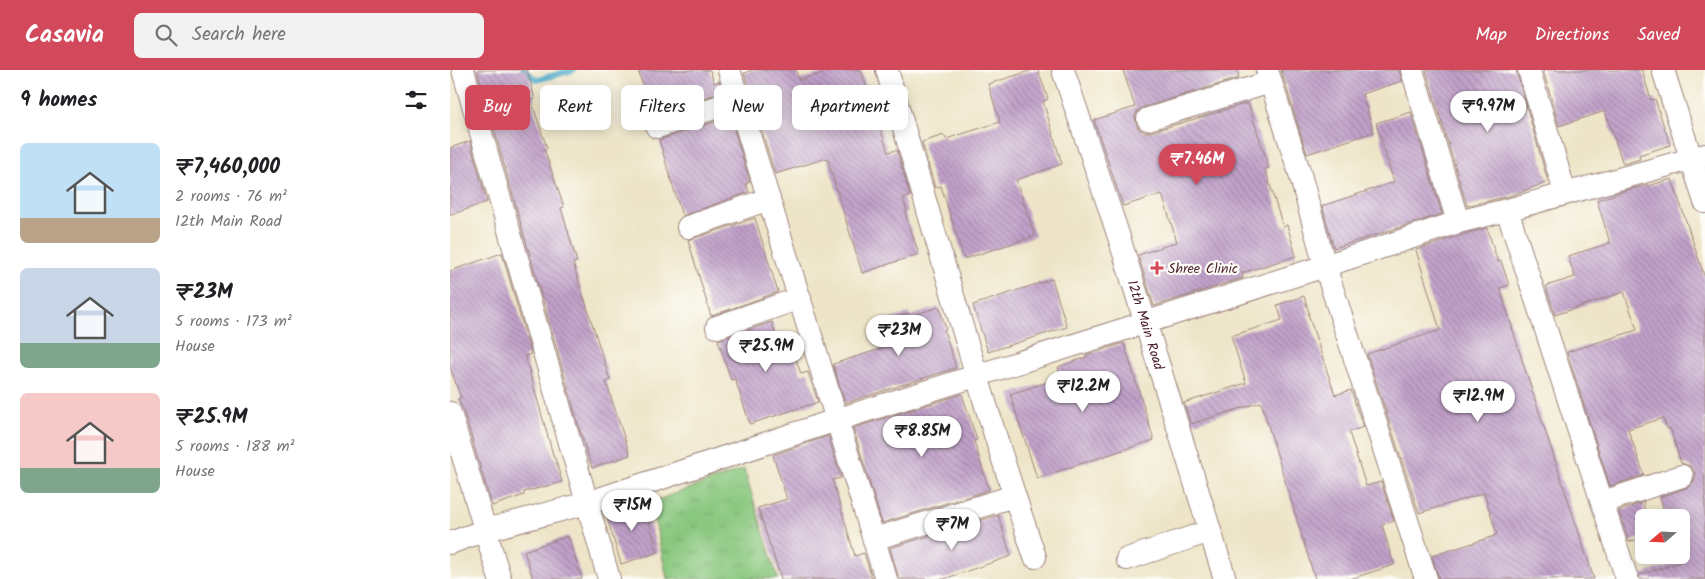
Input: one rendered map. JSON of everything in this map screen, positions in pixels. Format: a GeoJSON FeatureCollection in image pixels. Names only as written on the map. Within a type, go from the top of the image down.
{"type":"FeatureCollection","features":[{"type":"Feature","properties":{"kind":"street"},"geometry":{"type":"LineString","coordinates":[[463,70],[609,579]]}},
{"type":"Feature","properties":{"kind":"street"},"geometry":{"type":"LineString","coordinates":[[729,70],[734,85]]}},
{"type":"Feature","properties":{"kind":"street"},"geometry":{"type":"LineString","coordinates":[[887,70],[977,375],[1035,557]]}},
{"type":"Feature","properties":{"kind":"street","name":"12th Main Road"},"geometry":{"type":"LineString","coordinates":[[1063,70],[1225,579]]}},
{"type":"Feature","properties":{"kind":"street"},"geometry":{"type":"LineString","coordinates":[[1412,70],[1458,222]]}},
{"type":"Feature","properties":{"kind":"street"},"geometry":{"type":"LineString","coordinates":[[1529,70],[1565,193]]}},
{"type":"Feature","properties":{"kind":"street"},"geometry":{"type":"LineString","coordinates":[[1663,70],[1698,157],[1705,202]]}},
{"type":"Feature","properties":{"kind":"street"},"geometry":{"type":"LineString","coordinates":[[1148,119],[1269,76],[1300,174],[1325,266],[1426,579]]}},
{"type":"Feature","properties":{"kind":"street"},"geometry":{"type":"LineString","coordinates":[[747,130],[886,579]]}},
{"type":"Feature","properties":{"kind":"street"},"geometry":{"type":"LineString","coordinates":[[450,543],[486,530],[587,503],[836,420],[1325,266],[1458,222],[1698,157]]}},
{"type":"Feature","properties":{"kind":"street"},"geometry":{"type":"LineString","coordinates":[[688,227],[769,199]]}},
{"type":"Feature","properties":{"kind":"street"},"geometry":{"type":"LineString","coordinates":[[1507,210],[1627,579]]}},
{"type":"Feature","properties":{"kind":"street"},"geometry":{"type":"LineString","coordinates":[[717,327],[800,298]]}},
{"type":"Feature","properties":{"kind":"street"},"geometry":{"type":"LineString","coordinates":[[450,412],[500,579]]}},
{"type":"Feature","properties":{"kind":"street"},"geometry":{"type":"LineString","coordinates":[[1602,502],[1682,476]]}},
{"type":"Feature","properties":{"kind":"street"},"geometry":{"type":"LineString","coordinates":[[874,539],[1014,496]]}},
{"type":"Feature","properties":{"kind":"street"},"geometry":{"type":"LineString","coordinates":[[1127,559],[1210,531]]}},
{"type":"Feature","properties":{"kind":"green space"},"geometry":{"type":"Polygon","coordinates":[[[744,469],[778,579],[667,579],[651,502],[744,469]]]}},
{"type":"Feature","properties":{"kind":"building"},"geometry":{"type":"Polygon","coordinates":[[[477,70],[527,70],[535,99],[531,100],[547,148],[544,149],[564,207],[561,208],[577,262],[573,263],[610,380],[606,382],[630,455],[592,468],[494,130],[530,130],[530,85],[481,85],[477,70]]]}},
{"type":"Feature","properties":{"kind":"building"},"geometry":{"type":"Polygon","coordinates":[[[638,70],[710,70],[714,83],[719,81],[720,85],[714,85],[714,95],[704,98],[704,85],[643,85],[638,70]]]}},
{"type":"Feature","properties":{"kind":"building"},"geometry":{"type":"Polygon","coordinates":[[[753,70],[796,70],[799,80],[833,70],[861,70],[866,85],[792,85],[792,130],[881,130],[888,152],[897,150],[910,196],[903,198],[907,212],[905,213],[919,254],[862,273],[827,158],[775,174],[761,130],[782,130],[782,85],[748,85],[744,73],[753,70]]]}},
{"type":"Feature","properties":{"kind":"building"},"geometry":{"type":"Polygon","coordinates":[[[1038,70],[1048,99],[1043,101],[1062,164],[1016,180],[1035,236],[964,259],[941,186],[935,188],[922,142],[944,135],[946,139],[1000,122],[988,84],[1038,70]]]}},
{"type":"Feature","properties":{"kind":"building"},"geometry":{"type":"Polygon","coordinates":[[[1123,70],[1237,70],[1239,78],[1138,110],[1135,116],[1136,123],[1139,129],[1151,132],[1248,103],[1269,168],[1265,169],[1283,227],[1287,225],[1296,256],[1242,273],[1243,278],[1154,306],[1138,255],[1177,242],[1162,194],[1123,206],[1094,120],[1135,107],[1123,70]]]}},
{"type":"Feature","properties":{"kind":"building"},"geometry":{"type":"Polygon","coordinates":[[[1281,70],[1399,70],[1402,81],[1362,94],[1374,132],[1307,154],[1281,70]]]}},
{"type":"Feature","properties":{"kind":"building"},"geometry":{"type":"Polygon","coordinates":[[[1426,70],[1516,70],[1548,182],[1509,196],[1467,206],[1426,70]]]}},
{"type":"Feature","properties":{"kind":"building"},"geometry":{"type":"Polygon","coordinates":[[[1543,70],[1642,70],[1651,100],[1655,99],[1670,145],[1639,155],[1640,159],[1623,164],[1605,111],[1559,126],[1543,70]]]}},
{"type":"Feature","properties":{"kind":"building"},"geometry":{"type":"Polygon","coordinates":[[[1411,112],[1442,214],[1334,248],[1322,206],[1394,182],[1376,123],[1411,112]]]}},
{"type":"Feature","properties":{"kind":"building"},"geometry":{"type":"Polygon","coordinates":[[[714,122],[714,130],[734,130],[750,182],[746,183],[749,192],[682,216],[659,140],[690,130],[704,130],[704,125],[714,122]]]}},
{"type":"Feature","properties":{"kind":"building"},"geometry":{"type":"Polygon","coordinates":[[[470,141],[487,202],[450,215],[450,148],[470,141]]]}},
{"type":"Feature","properties":{"kind":"building"},"geometry":{"type":"Polygon","coordinates":[[[1672,179],[1705,278],[1705,579],[1640,579],[1639,575],[1675,564],[1690,564],[1690,509],[1663,509],[1660,497],[1691,485],[1695,479],[1695,472],[1690,466],[1681,463],[1670,428],[1667,429],[1663,418],[1628,429],[1644,475],[1610,486],[1567,352],[1637,330],[1624,292],[1555,315],[1546,286],[1575,277],[1568,256],[1610,243],[1597,200],[1631,189],[1672,179]]]}},
{"type":"Feature","properties":{"kind":"building"},"geometry":{"type":"Polygon","coordinates":[[[755,218],[778,292],[711,316],[688,240],[755,218]]]}},
{"type":"Feature","properties":{"kind":"building"},"geometry":{"type":"Polygon","coordinates":[[[1487,228],[1498,262],[1501,261],[1509,285],[1500,288],[1594,579],[1439,579],[1432,556],[1497,534],[1484,493],[1419,513],[1367,354],[1440,330],[1416,250],[1487,228]]]}},
{"type":"Feature","properties":{"kind":"building"},"geometry":{"type":"Polygon","coordinates":[[[502,253],[531,354],[525,356],[562,482],[524,492],[524,495],[492,506],[463,409],[458,399],[461,398],[450,367],[450,271],[502,253]]]}},
{"type":"Feature","properties":{"kind":"building"},"geometry":{"type":"Polygon","coordinates":[[[1052,279],[1067,327],[988,352],[973,305],[1052,279]]]}},
{"type":"Feature","properties":{"kind":"building"},"geometry":{"type":"Polygon","coordinates":[[[1304,296],[1308,314],[1335,395],[1351,390],[1363,427],[1349,432],[1366,486],[1381,482],[1394,521],[1382,525],[1394,565],[1350,579],[1315,579],[1261,402],[1191,424],[1184,403],[1246,383],[1231,336],[1282,320],[1277,305],[1304,296]]]}},
{"type":"Feature","properties":{"kind":"building"},"geometry":{"type":"Polygon","coordinates":[[[939,307],[956,368],[845,403],[833,364],[890,346],[882,322],[909,313],[910,316],[939,307]]]}},
{"type":"Feature","properties":{"kind":"building"},"geometry":{"type":"Polygon","coordinates":[[[772,322],[777,340],[788,336],[801,374],[808,372],[818,402],[750,424],[735,379],[731,380],[718,340],[772,322]]]}},
{"type":"Feature","properties":{"kind":"building"},"geometry":{"type":"Polygon","coordinates":[[[1124,343],[1154,440],[1037,478],[1010,394],[1061,378],[1058,367],[1087,357],[1086,355],[1124,343]]]}},
{"type":"Feature","properties":{"kind":"building"},"geometry":{"type":"Polygon","coordinates":[[[962,394],[977,440],[974,441],[989,490],[882,523],[853,428],[962,394]]]}},
{"type":"Feature","properties":{"kind":"building"},"geometry":{"type":"Polygon","coordinates":[[[828,436],[841,478],[832,480],[855,556],[864,553],[872,579],[781,579],[758,508],[787,499],[773,455],[828,436]]]}},
{"type":"Feature","properties":{"kind":"building"},"geometry":{"type":"Polygon","coordinates":[[[642,499],[658,552],[621,564],[605,511],[642,499]]]}},
{"type":"Feature","properties":{"kind":"building"},"geometry":{"type":"Polygon","coordinates":[[[1644,502],[1644,509],[1635,509],[1635,540],[1629,542],[1619,511],[1644,502]]]}},
{"type":"Feature","properties":{"kind":"building"},"geometry":{"type":"Polygon","coordinates":[[[998,515],[1011,556],[944,579],[899,579],[890,548],[998,515]]]}},
{"type":"Feature","properties":{"kind":"building"},"geometry":{"type":"Polygon","coordinates":[[[568,536],[582,579],[533,579],[524,551],[568,536]]]}},
{"type":"Feature","properties":{"kind":"waterway"},"geometry":{"type":"LineString","coordinates":[[523,70],[537,80],[573,70]]}},
{"type":"Feature","properties":{"kind":"place","name":"Shree Clinic"},"geometry":{"type":"Point","coordinates":[1157,268]}}]}
